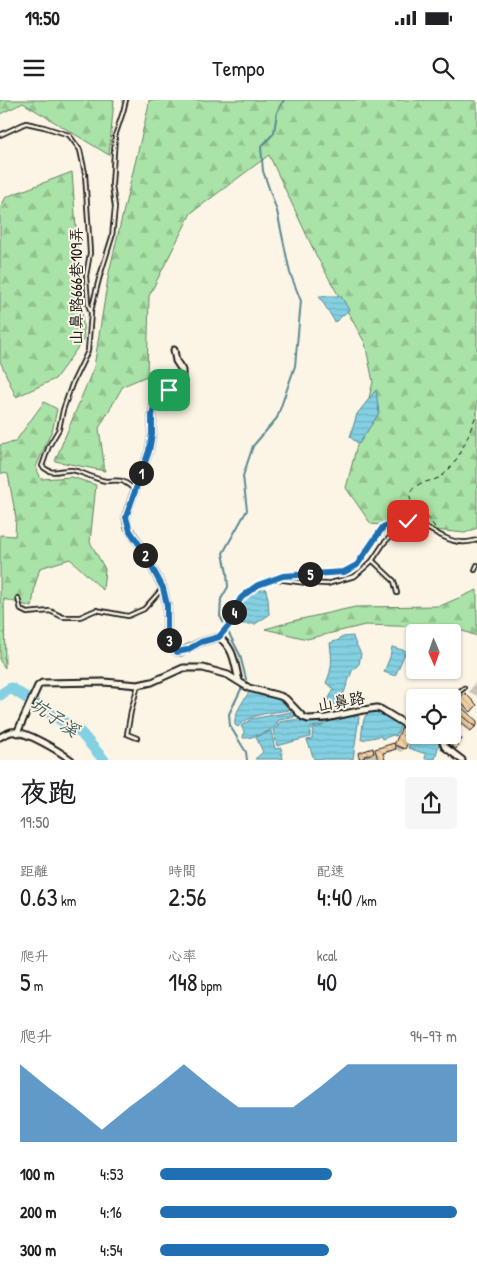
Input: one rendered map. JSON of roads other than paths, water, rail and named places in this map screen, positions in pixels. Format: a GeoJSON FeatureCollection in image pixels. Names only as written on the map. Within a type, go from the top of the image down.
{"type":"FeatureCollection","features":[{"type":"Feature","properties":{"kind":"street"},"geometry":{"type":"LineString","coordinates":[[174,350],[175,358],[182,370],[182,376],[154,406],[149,451],[127,512],[126,522],[163,588],[167,605],[167,635],[172,648],[177,652],[181,652],[201,642],[219,637],[231,650],[240,682]]}},
{"type":"Feature","properties":{"kind":"street"},"geometry":{"type":"LineString","coordinates":[[17,733],[38,686],[46,682],[95,682],[138,685],[152,682],[183,668],[195,667],[228,675],[240,682]]}},
{"type":"Feature","properties":{"kind":"street","name":"山鼻路"},"geometry":{"type":"LineString","coordinates":[[240,682],[255,690],[286,699],[303,717],[308,719],[326,718],[377,708],[406,724]]}},
{"type":"Feature","properties":{"kind":"street"},"geometry":{"type":"LineString","coordinates":[[0,737],[11,732],[21,733],[57,750],[71,760]]}},
{"type":"Feature","properties":{"kind":"street"},"geometry":{"type":"LineString","coordinates":[[443,744],[445,748],[462,760]]}},
{"type":"Feature","properties":{"kind":"lane"},"geometry":{"type":"LineString","coordinates":[[90,313],[112,236],[115,207],[112,185],[115,136],[126,100]]}},
{"type":"Feature","properties":{"kind":"lane","name":"山鼻路666巷109弄"},"geometry":{"type":"LineString","coordinates":[[0,135],[26,123],[69,134],[80,150],[85,173],[90,253],[86,276],[90,313],[88,351],[72,384],[59,429],[49,446],[42,466],[54,473],[73,470],[106,481],[121,481],[135,490]]}},
{"type":"Feature","properties":{"kind":"lane"},"geometry":{"type":"LineString","coordinates":[[219,637],[226,629],[241,598],[258,585],[273,579],[296,575],[344,572],[357,565],[383,527],[397,521],[408,521],[418,524],[452,541],[468,543],[477,540]]}},
{"type":"Feature","properties":{"kind":"lane"},"geometry":{"type":"LineString","coordinates":[[273,579],[327,584],[355,576],[372,560],[396,530],[407,524],[418,524]]}},
{"type":"Feature","properties":{"kind":"lane"},"geometry":{"type":"LineString","coordinates":[[372,560],[394,581],[397,593]]}},
{"type":"Feature","properties":{"kind":"lane"},"geometry":{"type":"LineString","coordinates":[[475,570],[477,565]]}},
{"type":"Feature","properties":{"kind":"lane"},"geometry":{"type":"LineString","coordinates":[[18,598],[21,610],[27,613],[50,611],[63,617],[80,617],[96,610],[128,616],[144,609],[163,588]]}},
{"type":"Feature","properties":{"kind":"lane"},"geometry":{"type":"LineString","coordinates":[[137,738],[127,734],[138,685]]}},
{"type":"Feature","properties":{"kind":"water"},"geometry":{"type":"Polygon","coordinates":[[[319,296],[341,296],[349,310],[335,322],[319,296]]]}},
{"type":"Feature","properties":{"kind":"water"},"geometry":{"type":"Polygon","coordinates":[[[376,390],[379,413],[359,444],[350,437],[357,414],[376,390]]]}},
{"type":"Feature","properties":{"kind":"water"},"geometry":{"type":"Polygon","coordinates":[[[265,587],[269,615],[255,624],[239,624],[235,620],[242,603],[249,596],[265,587]]]}},
{"type":"Feature","properties":{"kind":"water"},"geometry":{"type":"Polygon","coordinates":[[[353,636],[361,654],[359,664],[352,671],[342,698],[332,713],[320,714],[334,689],[326,683],[331,663],[330,643],[339,640],[341,637],[353,636]]]}},
{"type":"Feature","properties":{"kind":"water"},"geometry":{"type":"Polygon","coordinates":[[[392,647],[406,651],[395,676],[384,672],[392,647]]]}},
{"type":"Feature","properties":{"kind":"water"},"geometry":{"type":"Polygon","coordinates":[[[249,692],[272,695],[285,704],[289,710],[255,716],[238,727],[235,725],[236,717],[249,692]]]}},
{"type":"Feature","properties":{"kind":"water"},"geometry":{"type":"Polygon","coordinates":[[[373,710],[381,712],[401,725],[396,736],[393,735],[382,739],[381,736],[361,740],[364,718],[373,710]]]}},
{"type":"Feature","properties":{"kind":"water"},"geometry":{"type":"Polygon","coordinates":[[[291,712],[296,716],[279,720],[275,727],[264,733],[243,738],[244,731],[241,726],[251,719],[291,712]]]}},
{"type":"Feature","properties":{"kind":"water"},"geometry":{"type":"Polygon","coordinates":[[[355,715],[359,717],[353,759],[314,759],[307,740],[312,739],[313,728],[323,726],[325,721],[355,715]]]}},
{"type":"Feature","properties":{"kind":"water"},"geometry":{"type":"Polygon","coordinates":[[[299,719],[312,722],[323,721],[322,725],[312,727],[310,737],[277,746],[273,730],[280,722],[299,719]]]}},
{"type":"Feature","properties":{"kind":"water"},"geometry":{"type":"Polygon","coordinates":[[[271,731],[275,749],[281,748],[283,759],[255,759],[263,752],[256,737],[271,731]]]}},
{"type":"Feature","properties":{"kind":"water"},"geometry":{"type":"Polygon","coordinates":[[[410,744],[439,744],[435,759],[425,759],[426,754],[408,748],[410,744]]]}},
{"type":"Feature","properties":{"kind":"waterway"},"geometry":{"type":"LineString","coordinates":[[247,760],[246,752],[230,726],[229,714],[246,679],[240,655],[220,616],[221,599],[228,587],[223,553],[247,510],[243,476],[253,446],[277,418],[295,366],[301,301],[290,273],[277,211],[263,171],[261,147],[274,133],[277,112],[284,100]]}},
{"type":"Feature","properties":{"kind":"waterway","name":"坑子溪"},"geometry":{"type":"LineString","coordinates":[[0,695],[11,688],[81,733],[104,760]]}}]}
